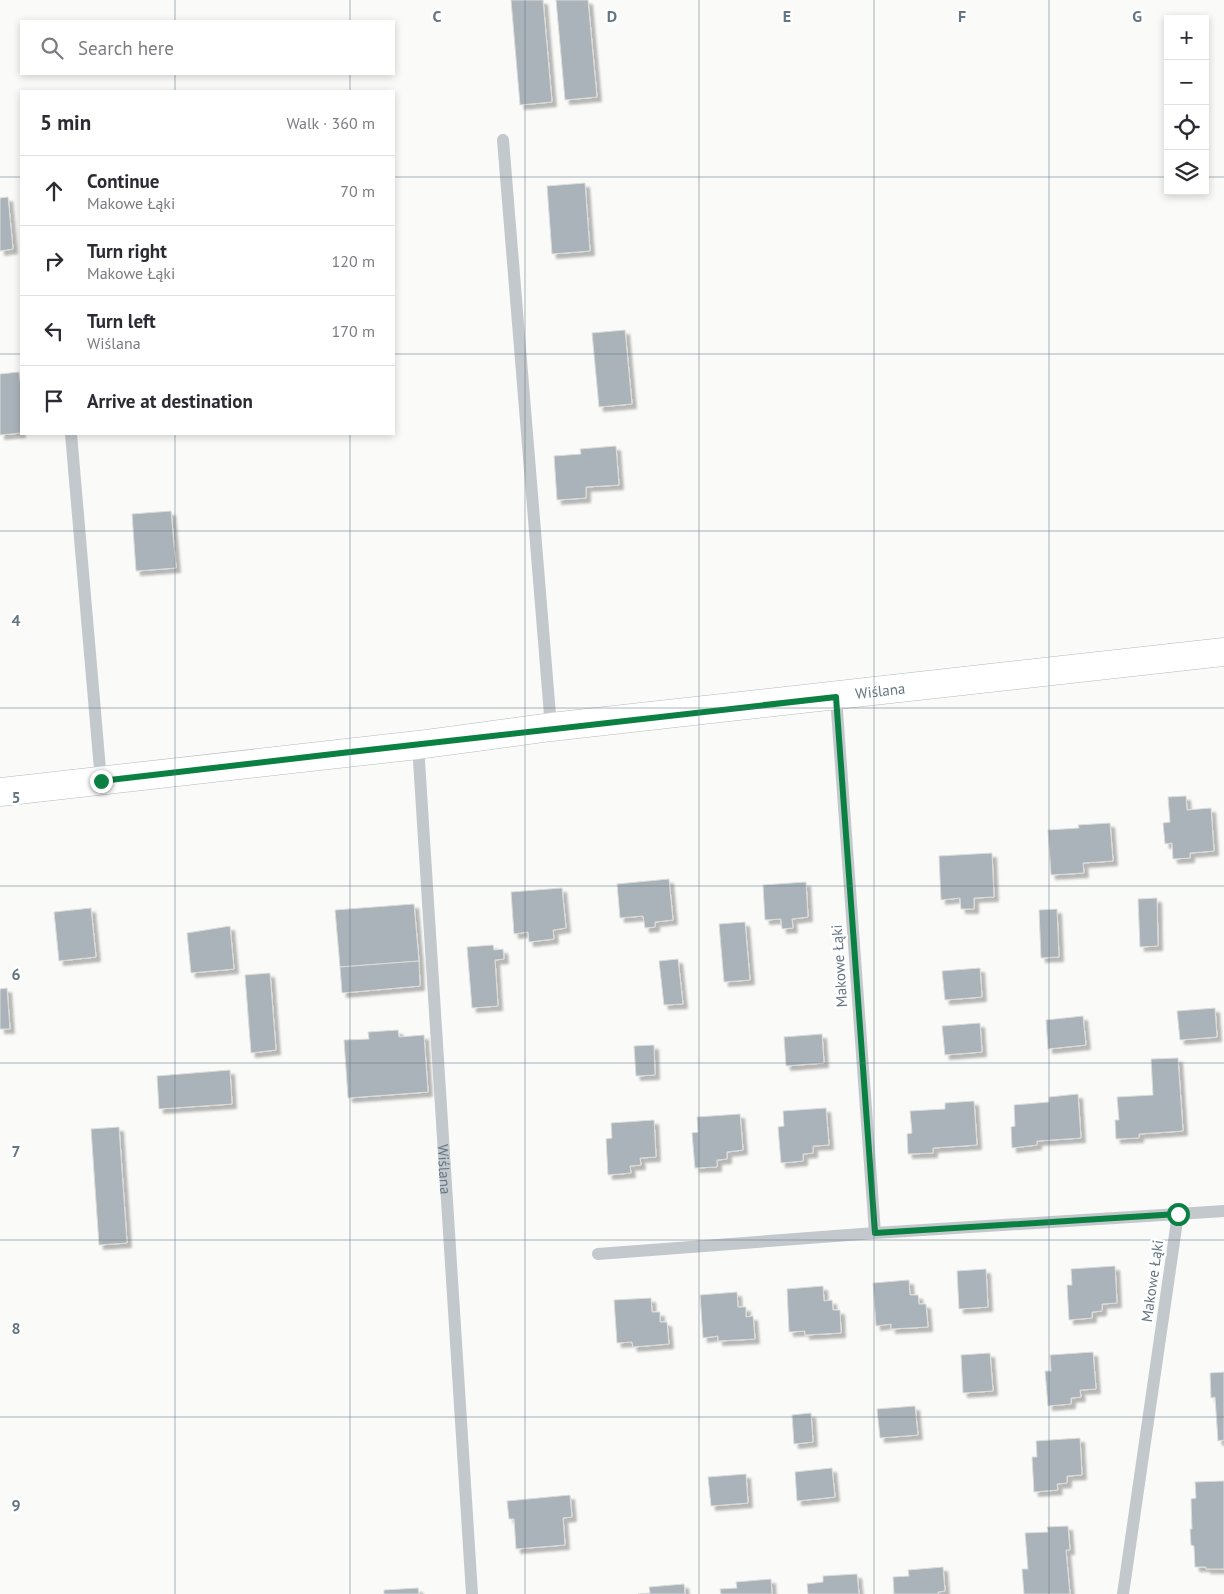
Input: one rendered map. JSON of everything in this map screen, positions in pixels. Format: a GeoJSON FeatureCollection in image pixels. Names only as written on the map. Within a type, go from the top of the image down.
{"type":"FeatureCollection","features":[{"type":"Feature","properties":{"kind":"main road","name":"Wiślana"},"geometry":{"type":"LineString","coordinates":[[0,792],[551,727],[836,697],[1224,652]]}},
{"type":"Feature","properties":{"kind":"lane"},"geometry":{"type":"LineString","coordinates":[[503,140],[551,727]]}},
{"type":"Feature","properties":{"kind":"lane"},"geometry":{"type":"LineString","coordinates":[[72,435],[101,781]]}},
{"type":"Feature","properties":{"kind":"lane","name":"Makowe Łąki"},"geometry":{"type":"LineString","coordinates":[[836,697],[875,1233]]}},
{"type":"Feature","properties":{"kind":"lane","name":"Wiślana"},"geometry":{"type":"LineString","coordinates":[[418,744],[472,1594]]}},
{"type":"Feature","properties":{"kind":"lane"},"geometry":{"type":"LineString","coordinates":[[598,1254],[875,1233],[1224,1211]]}},
{"type":"Feature","properties":{"kind":"lane","name":"Makowe Łąki"},"geometry":{"type":"LineString","coordinates":[[1123,1594],[1178,1214]]}},
{"type":"Feature","properties":{"kind":"building"},"geometry":{"type":"Polygon","coordinates":[[[511,0],[543,0],[552,102],[520,105],[511,0]]]}},
{"type":"Feature","properties":{"kind":"building"},"geometry":{"type":"Polygon","coordinates":[[[556,0],[588,0],[597,97],[565,100],[556,0]]]}},
{"type":"Feature","properties":{"kind":"building"},"geometry":{"type":"Polygon","coordinates":[[[585,183],[590,251],[552,254],[547,186],[585,183]]]}},
{"type":"Feature","properties":{"kind":"building"},"geometry":{"type":"Polygon","coordinates":[[[8,197],[13,249],[0,251],[0,198],[8,197]]]}},
{"type":"Feature","properties":{"kind":"building"},"geometry":{"type":"Polygon","coordinates":[[[625,330],[632,404],[599,407],[592,333],[625,330]]]}},
{"type":"Feature","properties":{"kind":"building"},"geometry":{"type":"Polygon","coordinates":[[[19,372],[20,433],[0,435],[0,374],[19,372]]]}},
{"type":"Feature","properties":{"kind":"building"},"geometry":{"type":"Polygon","coordinates":[[[616,446],[619,485],[586,487],[586,498],[557,500],[554,456],[581,454],[580,449],[616,446]]]}},
{"type":"Feature","properties":{"kind":"building"},"geometry":{"type":"Polygon","coordinates":[[[171,511],[176,568],[136,571],[132,514],[171,511]]]}},
{"type":"Feature","properties":{"kind":"building"},"geometry":{"type":"Polygon","coordinates":[[[1186,796],[1187,810],[1211,808],[1214,851],[1190,853],[1190,858],[1173,859],[1172,843],[1165,844],[1163,823],[1170,822],[1168,797],[1186,796]]]}},
{"type":"Feature","properties":{"kind":"building"},"geometry":{"type":"Polygon","coordinates":[[[1110,823],[1113,861],[1083,863],[1084,873],[1051,875],[1048,830],[1079,828],[1078,825],[1110,823]]]}},
{"type":"Feature","properties":{"kind":"building"},"geometry":{"type":"Polygon","coordinates":[[[992,853],[994,897],[974,898],[974,909],[961,909],[960,898],[941,900],[939,856],[992,853]]]}},
{"type":"Feature","properties":{"kind":"building"},"geometry":{"type":"Polygon","coordinates":[[[669,879],[673,920],[655,922],[655,927],[645,928],[643,916],[620,918],[617,884],[669,879]]]}},
{"type":"Feature","properties":{"kind":"building"},"geometry":{"type":"Polygon","coordinates":[[[806,882],[808,917],[792,919],[793,928],[782,929],[781,919],[765,920],[763,885],[806,882]]]}},
{"type":"Feature","properties":{"kind":"building"},"geometry":{"type":"Polygon","coordinates":[[[562,888],[566,928],[553,930],[554,939],[529,942],[528,932],[514,934],[511,892],[562,888]]]}},
{"type":"Feature","properties":{"kind":"building"},"geometry":{"type":"Polygon","coordinates":[[[1157,898],[1158,946],[1140,947],[1138,899],[1157,898]]]}},
{"type":"Feature","properties":{"kind":"building"},"geometry":{"type":"Polygon","coordinates":[[[414,904],[419,961],[340,967],[335,910],[414,904]]]}},
{"type":"Feature","properties":{"kind":"building"},"geometry":{"type":"Polygon","coordinates":[[[91,908],[96,957],[59,961],[54,912],[91,908]]]}},
{"type":"Feature","properties":{"kind":"building"},"geometry":{"type":"Polygon","coordinates":[[[1057,909],[1059,957],[1041,958],[1039,910],[1057,909]]]}},
{"type":"Feature","properties":{"kind":"building"},"geometry":{"type":"Polygon","coordinates":[[[745,922],[750,980],[724,982],[719,924],[745,922]]]}},
{"type":"Feature","properties":{"kind":"building"},"geometry":{"type":"Polygon","coordinates":[[[230,926],[234,969],[191,973],[187,933],[230,926]]]}},
{"type":"Feature","properties":{"kind":"building"},"geometry":{"type":"Polygon","coordinates":[[[493,945],[494,950],[503,949],[504,959],[495,960],[498,1006],[472,1008],[467,947],[493,945]]]}},
{"type":"Feature","properties":{"kind":"building"},"geometry":{"type":"Polygon","coordinates":[[[678,959],[683,1004],[664,1005],[659,961],[678,959]]]}},
{"type":"Feature","properties":{"kind":"building"},"geometry":{"type":"Polygon","coordinates":[[[419,961],[420,986],[342,993],[340,967],[419,961]]]}},
{"type":"Feature","properties":{"kind":"building"},"geometry":{"type":"Polygon","coordinates":[[[980,968],[982,997],[945,1000],[942,971],[980,968]]]}},
{"type":"Feature","properties":{"kind":"building"},"geometry":{"type":"Polygon","coordinates":[[[270,973],[276,1050],[251,1053],[245,975],[270,973]]]}},
{"type":"Feature","properties":{"kind":"building"},"geometry":{"type":"Polygon","coordinates":[[[7,988],[10,1029],[0,1029],[0,989],[7,988]]]}},
{"type":"Feature","properties":{"kind":"building"},"geometry":{"type":"Polygon","coordinates":[[[1215,1008],[1217,1037],[1180,1040],[1177,1011],[1215,1008]]]}},
{"type":"Feature","properties":{"kind":"building"},"geometry":{"type":"Polygon","coordinates":[[[1083,1016],[1086,1045],[1048,1049],[1046,1020],[1083,1016]]]}},
{"type":"Feature","properties":{"kind":"building"},"geometry":{"type":"Polygon","coordinates":[[[980,1023],[982,1052],[945,1055],[942,1026],[980,1023]]]}},
{"type":"Feature","properties":{"kind":"building"},"geometry":{"type":"Polygon","coordinates":[[[398,1030],[399,1037],[424,1035],[428,1092],[348,1098],[344,1040],[369,1039],[368,1032],[398,1030]]]}},
{"type":"Feature","properties":{"kind":"building"},"geometry":{"type":"Polygon","coordinates":[[[822,1034],[824,1063],[786,1066],[784,1037],[822,1034]]]}},
{"type":"Feature","properties":{"kind":"building"},"geometry":{"type":"Polygon","coordinates":[[[654,1045],[655,1075],[636,1076],[634,1046],[654,1045]]]}},
{"type":"Feature","properties":{"kind":"building"},"geometry":{"type":"Polygon","coordinates":[[[1178,1058],[1183,1131],[1139,1134],[1139,1138],[1116,1139],[1115,1120],[1119,1120],[1117,1097],[1153,1095],[1151,1059],[1178,1058]]]}},
{"type":"Feature","properties":{"kind":"building"},"geometry":{"type":"Polygon","coordinates":[[[230,1070],[232,1104],[159,1109],[157,1076],[230,1070]]]}},
{"type":"Feature","properties":{"kind":"building"},"geometry":{"type":"Polygon","coordinates":[[[1078,1094],[1081,1138],[1037,1141],[1037,1145],[1012,1148],[1011,1127],[1015,1126],[1014,1105],[1049,1102],[1049,1097],[1078,1094]]]}},
{"type":"Feature","properties":{"kind":"building"},"geometry":{"type":"Polygon","coordinates":[[[974,1101],[977,1145],[933,1148],[933,1153],[908,1154],[907,1134],[912,1133],[910,1111],[945,1109],[945,1103],[974,1101]]]}},
{"type":"Feature","properties":{"kind":"building"},"geometry":{"type":"Polygon","coordinates":[[[826,1108],[829,1145],[813,1146],[813,1153],[803,1154],[803,1161],[781,1163],[778,1127],[784,1126],[783,1111],[826,1108]]]}},
{"type":"Feature","properties":{"kind":"building"},"geometry":{"type":"Polygon","coordinates":[[[740,1114],[743,1150],[727,1152],[727,1159],[717,1160],[717,1167],[695,1168],[692,1133],[698,1132],[697,1117],[740,1114]]]}},
{"type":"Feature","properties":{"kind":"building"},"geometry":{"type":"Polygon","coordinates":[[[654,1120],[656,1157],[640,1158],[641,1165],[630,1166],[631,1173],[608,1175],[606,1139],[612,1138],[611,1123],[654,1120]]]}},
{"type":"Feature","properties":{"kind":"building"},"geometry":{"type":"Polygon","coordinates":[[[119,1127],[127,1243],[99,1245],[91,1129],[119,1127]]]}},
{"type":"Feature","properties":{"kind":"building"},"geometry":{"type":"Polygon","coordinates":[[[1115,1266],[1117,1303],[1102,1304],[1102,1311],[1092,1312],[1092,1318],[1069,1320],[1067,1285],[1072,1285],[1071,1269],[1115,1266]]]}},
{"type":"Feature","properties":{"kind":"building"},"geometry":{"type":"Polygon","coordinates":[[[986,1269],[988,1307],[959,1309],[957,1271],[986,1269]]]}},
{"type":"Feature","properties":{"kind":"building"},"geometry":{"type":"Polygon","coordinates":[[[909,1280],[910,1295],[918,1295],[919,1304],[926,1304],[928,1327],[891,1329],[891,1324],[876,1326],[873,1283],[909,1280]]]}},
{"type":"Feature","properties":{"kind":"building"},"geometry":{"type":"Polygon","coordinates":[[[823,1286],[824,1301],[832,1300],[833,1310],[840,1310],[841,1333],[805,1335],[805,1331],[789,1332],[787,1289],[823,1286]]]}},
{"type":"Feature","properties":{"kind":"building"},"geometry":{"type":"Polygon","coordinates":[[[737,1292],[738,1307],[746,1307],[746,1317],[753,1316],[755,1339],[718,1341],[718,1336],[703,1338],[700,1295],[737,1292]]]}},
{"type":"Feature","properties":{"kind":"building"},"geometry":{"type":"Polygon","coordinates":[[[651,1298],[652,1312],[660,1312],[660,1322],[667,1322],[669,1344],[633,1347],[632,1342],[617,1343],[614,1300],[651,1298]]]}},
{"type":"Feature","properties":{"kind":"building"},"geometry":{"type":"Polygon","coordinates":[[[1093,1352],[1096,1389],[1080,1390],[1081,1397],[1071,1398],[1071,1404],[1048,1406],[1045,1371],[1051,1371],[1050,1355],[1093,1352]]]}},
{"type":"Feature","properties":{"kind":"building"},"geometry":{"type":"Polygon","coordinates":[[[990,1353],[993,1391],[963,1393],[961,1355],[990,1353]]]}},
{"type":"Feature","properties":{"kind":"building"},"geometry":{"type":"Polygon","coordinates":[[[1224,1372],[1224,1440],[1218,1441],[1215,1397],[1211,1398],[1210,1373],[1224,1372]]]}},
{"type":"Feature","properties":{"kind":"building"},"geometry":{"type":"Polygon","coordinates":[[[915,1406],[918,1435],[880,1438],[877,1409],[915,1406]]]}},
{"type":"Feature","properties":{"kind":"building"},"geometry":{"type":"Polygon","coordinates":[[[811,1413],[813,1442],[794,1444],[792,1415],[811,1413]]]}},
{"type":"Feature","properties":{"kind":"building"},"geometry":{"type":"Polygon","coordinates":[[[1080,1438],[1082,1475],[1067,1476],[1067,1483],[1057,1484],[1058,1490],[1034,1492],[1032,1457],[1037,1457],[1036,1441],[1080,1438]]]}},
{"type":"Feature","properties":{"kind":"building"},"geometry":{"type":"Polygon","coordinates":[[[832,1468],[835,1497],[797,1501],[795,1472],[832,1468]]]}},
{"type":"Feature","properties":{"kind":"building"},"geometry":{"type":"Polygon","coordinates":[[[746,1474],[748,1503],[711,1506],[708,1477],[746,1474]]]}},
{"type":"Feature","properties":{"kind":"building"},"geometry":{"type":"Polygon","coordinates":[[[1224,1481],[1224,1569],[1195,1567],[1194,1546],[1191,1545],[1190,1529],[1192,1529],[1191,1499],[1196,1498],[1195,1482],[1224,1481]]]}},
{"type":"Feature","properties":{"kind":"building"},"geometry":{"type":"Polygon","coordinates":[[[570,1495],[572,1517],[563,1518],[565,1545],[516,1549],[514,1519],[509,1519],[507,1501],[570,1495]]]}},
{"type":"Feature","properties":{"kind":"building"},"geometry":{"type":"Polygon","coordinates":[[[1068,1526],[1070,1550],[1066,1550],[1070,1594],[1024,1594],[1022,1569],[1028,1569],[1025,1533],[1048,1532],[1047,1527],[1068,1526]]]}},
{"type":"Feature","properties":{"kind":"building"},"geometry":{"type":"Polygon","coordinates":[[[943,1567],[945,1591],[938,1592],[938,1594],[894,1594],[893,1577],[909,1576],[908,1570],[943,1567]]]}},
{"type":"Feature","properties":{"kind":"building"},"geometry":{"type":"Polygon","coordinates":[[[857,1574],[859,1594],[808,1594],[807,1584],[823,1582],[823,1576],[857,1574]]]}},
{"type":"Feature","properties":{"kind":"building"},"geometry":{"type":"Polygon","coordinates":[[[771,1579],[772,1594],[721,1594],[720,1589],[737,1588],[736,1582],[771,1579]]]}},
{"type":"Feature","properties":{"kind":"building"},"geometry":{"type":"Polygon","coordinates":[[[684,1584],[685,1594],[638,1594],[650,1593],[649,1587],[684,1584]]]}},
{"type":"Feature","properties":{"kind":"building"},"geometry":{"type":"Polygon","coordinates":[[[418,1588],[419,1594],[384,1594],[384,1590],[418,1588]]]}},
{"type":"Feature","properties":{"kind":"route"},"geometry":{"type":"LineString","coordinates":[[101,781],[551,727],[836,697],[875,1233],[1178,1214]]}}]}
